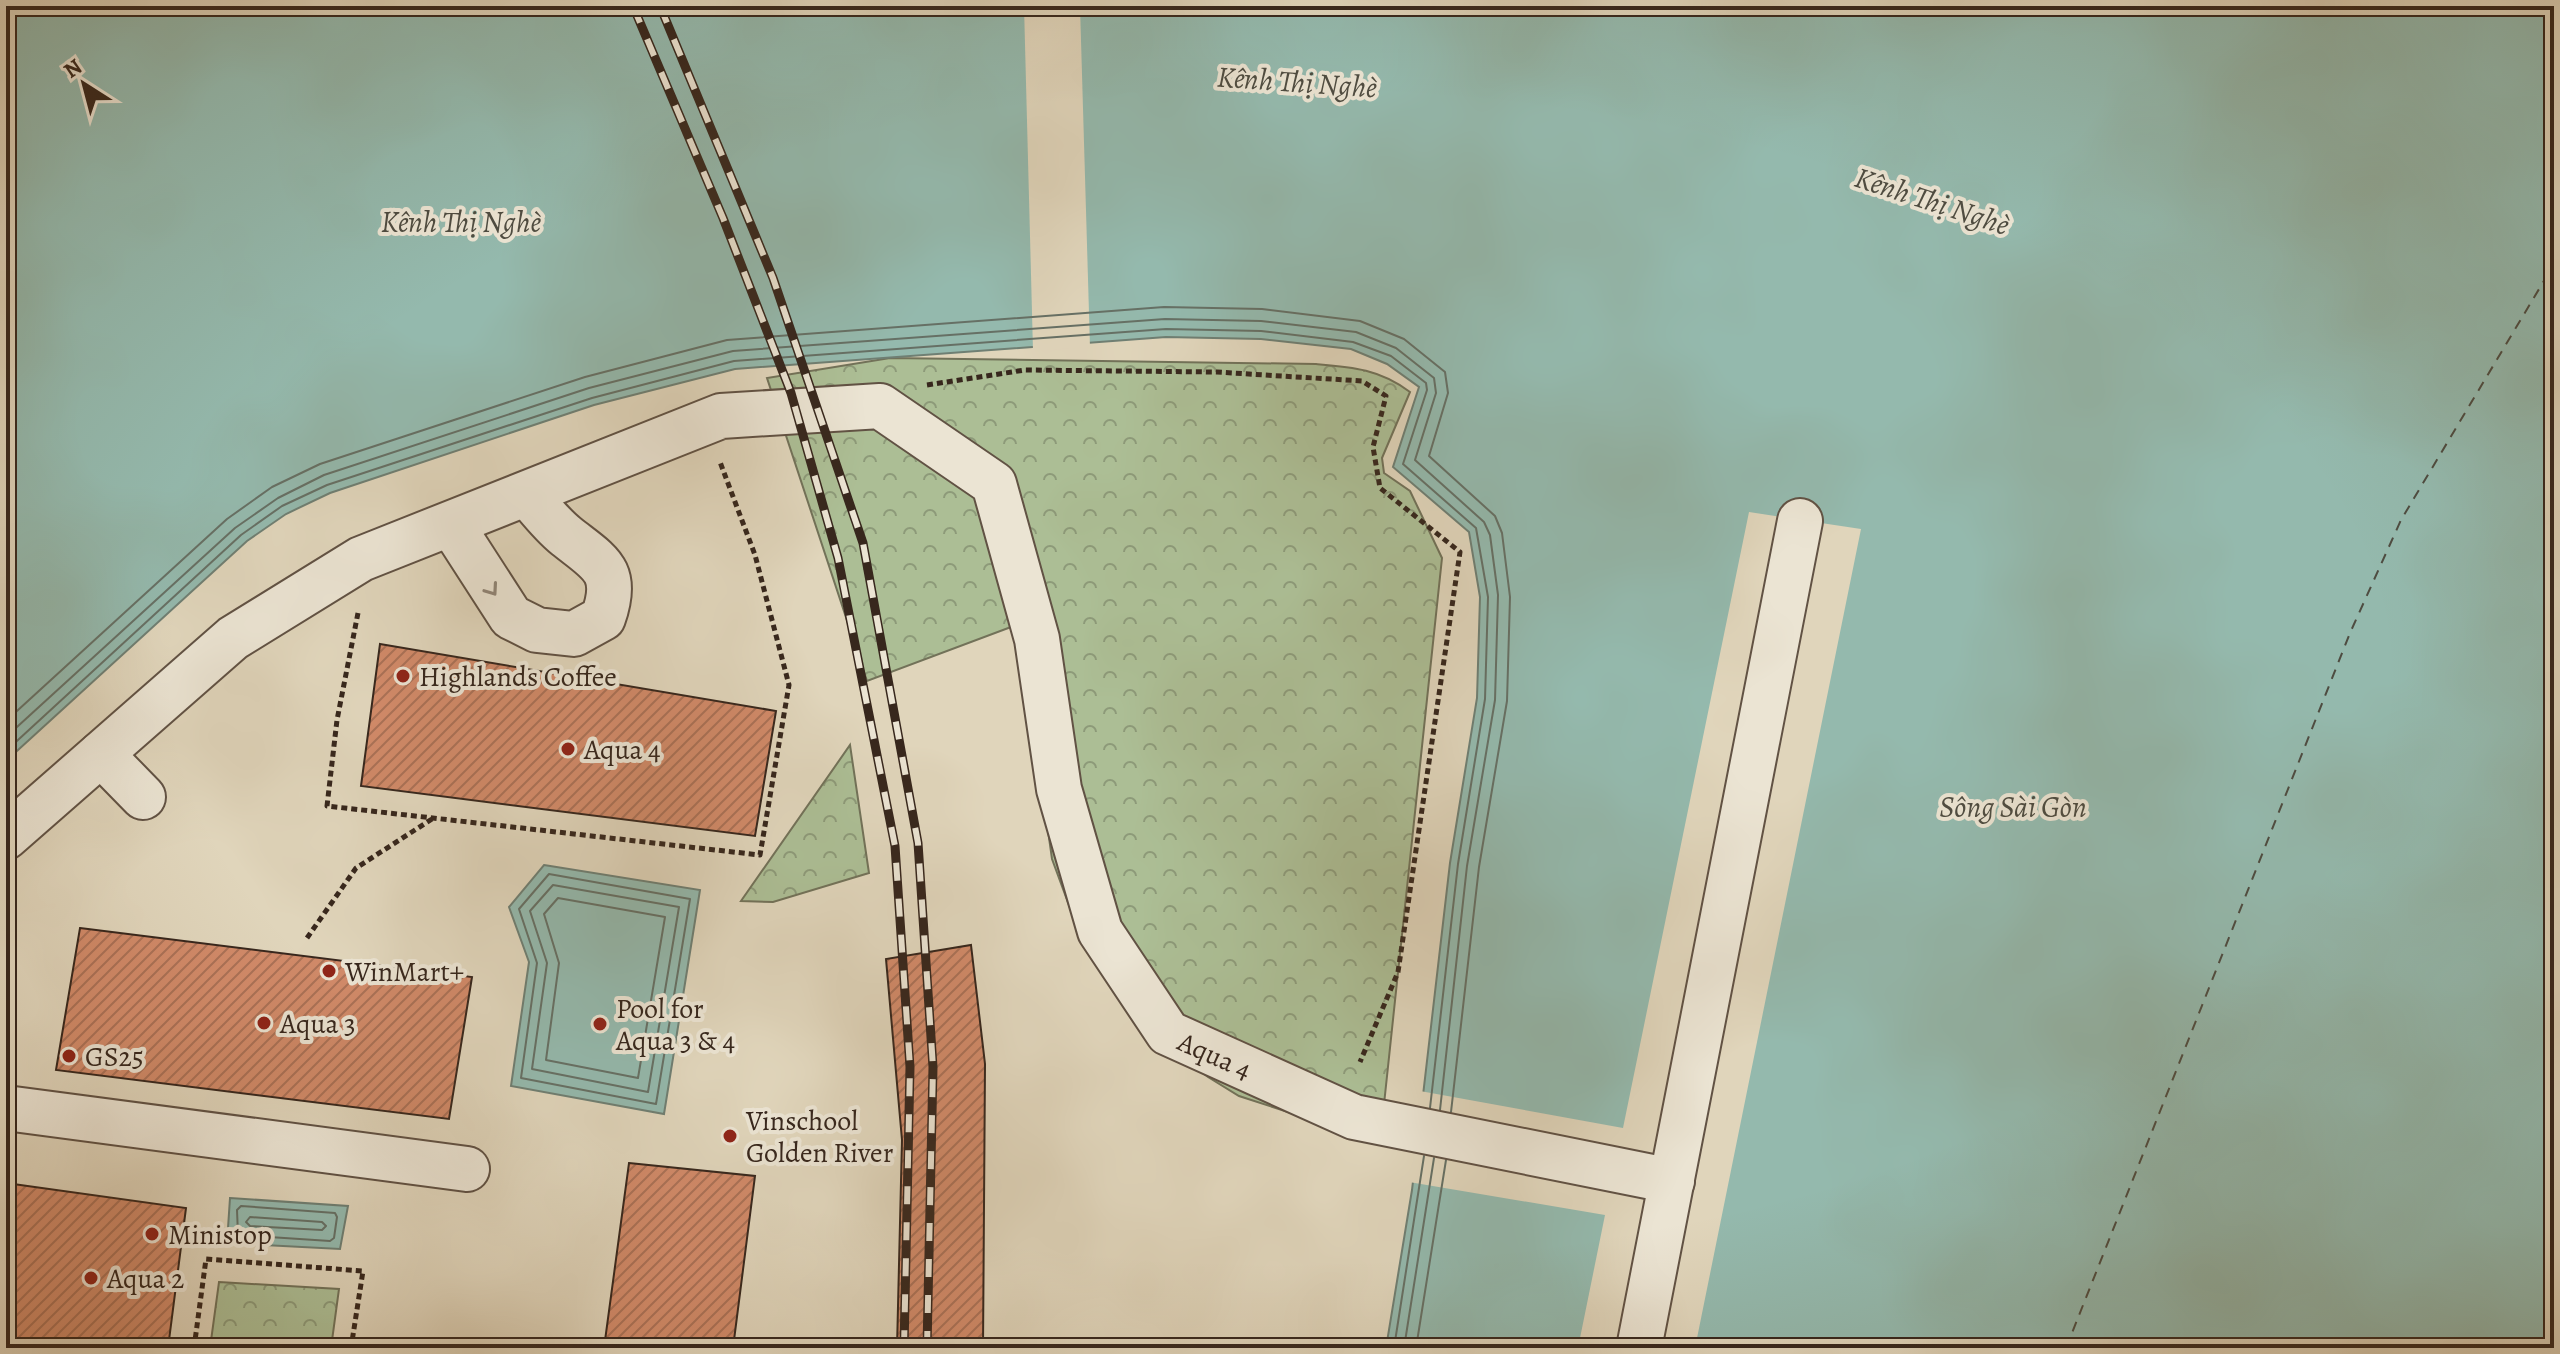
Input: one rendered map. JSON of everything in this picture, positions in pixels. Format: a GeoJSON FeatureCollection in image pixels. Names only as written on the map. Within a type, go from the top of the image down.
{"type":"FeatureCollection","features":[{"type":"Feature","properties":{"kind":"street","name":"Aqua 4"},"geometry":{"type":"LineString","coordinates":[[6,837],[233,638],[361,559],[721,416],[880,406],[994,484],[1037,639],[1059,789],[1100,931],[1168,1033],[1354,1117],[1672,1181]]}},
{"type":"Feature","properties":{"kind":"street"},"geometry":{"type":"LineString","coordinates":[[451,524],[511,617],[537,630],[574,634],[603,618],[611,596],[607,572],[592,553],[551,521],[527,494]]}},
{"type":"Feature","properties":{"kind":"street"},"geometry":{"type":"LineString","coordinates":[[1639,1348],[1800,521]]}},
{"type":"Feature","properties":{"kind":"street"},"geometry":{"type":"LineString","coordinates":[[101,754],[143,797]]}},
{"type":"Feature","properties":{"kind":"street"},"geometry":{"type":"LineString","coordinates":[[6,1108],[467,1169]]}},
{"type":"Feature","properties":{"kind":"path"},"geometry":{"type":"LineString","coordinates":[[921,385],[1025,370],[1217,372],[1362,381],[1386,396],[1373,447],[1380,488],[1460,552],[1398,972],[1360,1062]]}},
{"type":"Feature","properties":{"kind":"path"},"geometry":{"type":"LineString","coordinates":[[361,599],[337,720],[327,806],[760,855],[789,685],[755,555],[719,460]]}},
{"type":"Feature","properties":{"kind":"path"},"geometry":{"type":"LineString","coordinates":[[307,938],[356,868],[433,818]]}},
{"type":"Feature","properties":{"kind":"path"},"geometry":{"type":"LineString","coordinates":[[194,1348],[206,1259],[363,1271],[351,1348]]}},
{"type":"Feature","properties":{"kind":"green space"},"geometry":{"type":"Polygon","coordinates":[[[890,358],[1316,364],[1377,374],[1410,392],[1382,458],[1384,473],[1410,491],[1442,558],[1380,1142],[1239,1096],[1208,1077],[1169,1048],[1084,946],[1052,859],[1019,624],[867,681],[767,378],[890,358]]]}},
{"type":"Feature","properties":{"kind":"green space"},"geometry":{"type":"Polygon","coordinates":[[[850,745],[869,873],[773,902],[741,901],[850,745]]]}},
{"type":"Feature","properties":{"kind":"green space"},"geometry":{"type":"Polygon","coordinates":[[[219,1282],[339,1289],[331,1348],[210,1348],[219,1282]]]}},
{"type":"Feature","properties":{"kind":"water","name":"Sông Sài Gòn"},"geometry":{"type":"Polygon","coordinates":[[[16,6],[2554,6],[2554,1348],[1386,1348],[1412,1190],[1450,863],[1477,698],[1480,597],[1469,532],[1393,467],[1419,387],[1387,364],[1351,349],[1261,339],[1166,337],[735,369],[594,405],[330,493],[286,514],[247,541],[6,761],[6,30],[16,6]]]}},
{"type":"Feature","properties":{"kind":"water","name":"Pool for Aqua 3 & 4"},"geometry":{"type":"Polygon","coordinates":[[[544,865],[700,890],[664,1114],[511,1086],[529,962],[509,907],[544,865]]]}},
{"type":"Feature","properties":{"kind":"water"},"geometry":{"type":"Polygon","coordinates":[[[230,1198],[348,1206],[340,1249],[227,1243],[230,1198]]]}},
{"type":"Feature","properties":{"kind":"pier"},"geometry":{"type":"Polygon","coordinates":[[[1024,6],[1080,6],[1090,347],[1033,351],[1024,6]]]}},
{"type":"Feature","properties":{"kind":"pier"},"geometry":{"type":"Polygon","coordinates":[[[1749,512],[1861,529],[1695,1348],[1578,1348],[1605,1215],[1409,1182],[1420,1091],[1623,1128],[1749,512]]]}},
{"type":"Feature","properties":{"kind":"building","name":"Aqua 4"},"geometry":{"type":"Polygon","coordinates":[[[380,644],[776,711],[755,836],[361,786],[380,644]]]}},
{"type":"Feature","properties":{"kind":"building","name":"Aqua 3"},"geometry":{"type":"Polygon","coordinates":[[[80,928],[472,977],[449,1119],[56,1070],[80,928]]]}},
{"type":"Feature","properties":{"kind":"building"},"geometry":{"type":"Polygon","coordinates":[[[971,945],[985,1064],[983,1348],[897,1348],[902,1140],[886,959],[971,945]]]}},
{"type":"Feature","properties":{"kind":"building","name":"Vinschool Golden River"},"geometry":{"type":"Polygon","coordinates":[[[629,1163],[755,1176],[733,1348],[604,1348],[629,1163]]]}},
{"type":"Feature","properties":{"kind":"building","name":"Aqua 2"},"geometry":{"type":"Polygon","coordinates":[[[6,1183],[186,1208],[168,1348],[6,1348],[6,1183]]]}},
{"type":"Feature","properties":{"kind":"ferry route"},"geometry":{"type":"LineString","coordinates":[[2066,1348],[2350,633],[2401,520],[2554,264]]}},
{"type":"Feature","properties":{"kind":"railway"},"geometry":{"type":"LineString","coordinates":[[633,6],[723,218],[791,393],[838,558],[895,846],[910,1067],[904,1348]]}},
{"type":"Feature","properties":{"kind":"railway"},"geometry":{"type":"LineString","coordinates":[[660,6],[773,278],[863,543],[918,843],[933,1067],[927,1348]]}},
{"type":"Feature","properties":{"kind":"place","name":"Highlands Coffee"},"geometry":{"type":"Point","coordinates":[403,676]}},
{"type":"Feature","properties":{"kind":"place","name":"Aqua 4"},"geometry":{"type":"Point","coordinates":[568,749]}},
{"type":"Feature","properties":{"kind":"place","name":"WinMart+"},"geometry":{"type":"Point","coordinates":[329,971]}},
{"type":"Feature","properties":{"kind":"place","name":"Aqua 3"},"geometry":{"type":"Point","coordinates":[264,1023]}},
{"type":"Feature","properties":{"kind":"place","name":"Pool for Aqua 3 & 4"},"geometry":{"type":"Point","coordinates":[600,1024]}},
{"type":"Feature","properties":{"kind":"place","name":"GS25"},"geometry":{"type":"Point","coordinates":[69,1056]}},
{"type":"Feature","properties":{"kind":"place","name":"Vinschool Golden River"},"geometry":{"type":"Point","coordinates":[730,1136]}},
{"type":"Feature","properties":{"kind":"place","name":"Ministop"},"geometry":{"type":"Point","coordinates":[152,1234]}},
{"type":"Feature","properties":{"kind":"place","name":"Aqua 2"},"geometry":{"type":"Point","coordinates":[91,1278]}},
{"type":"Feature","properties":{"kind":"water label","name":"Kênh Thị Nghè"},"geometry":{"type":"Point","coordinates":[1297,82]}},
{"type":"Feature","properties":{"kind":"water label","name":"Kênh Thị Nghè"},"geometry":{"type":"Point","coordinates":[1932,201]}},
{"type":"Feature","properties":{"kind":"water label","name":"Kênh Thị Nghè"},"geometry":{"type":"Point","coordinates":[461,222]}}]}
